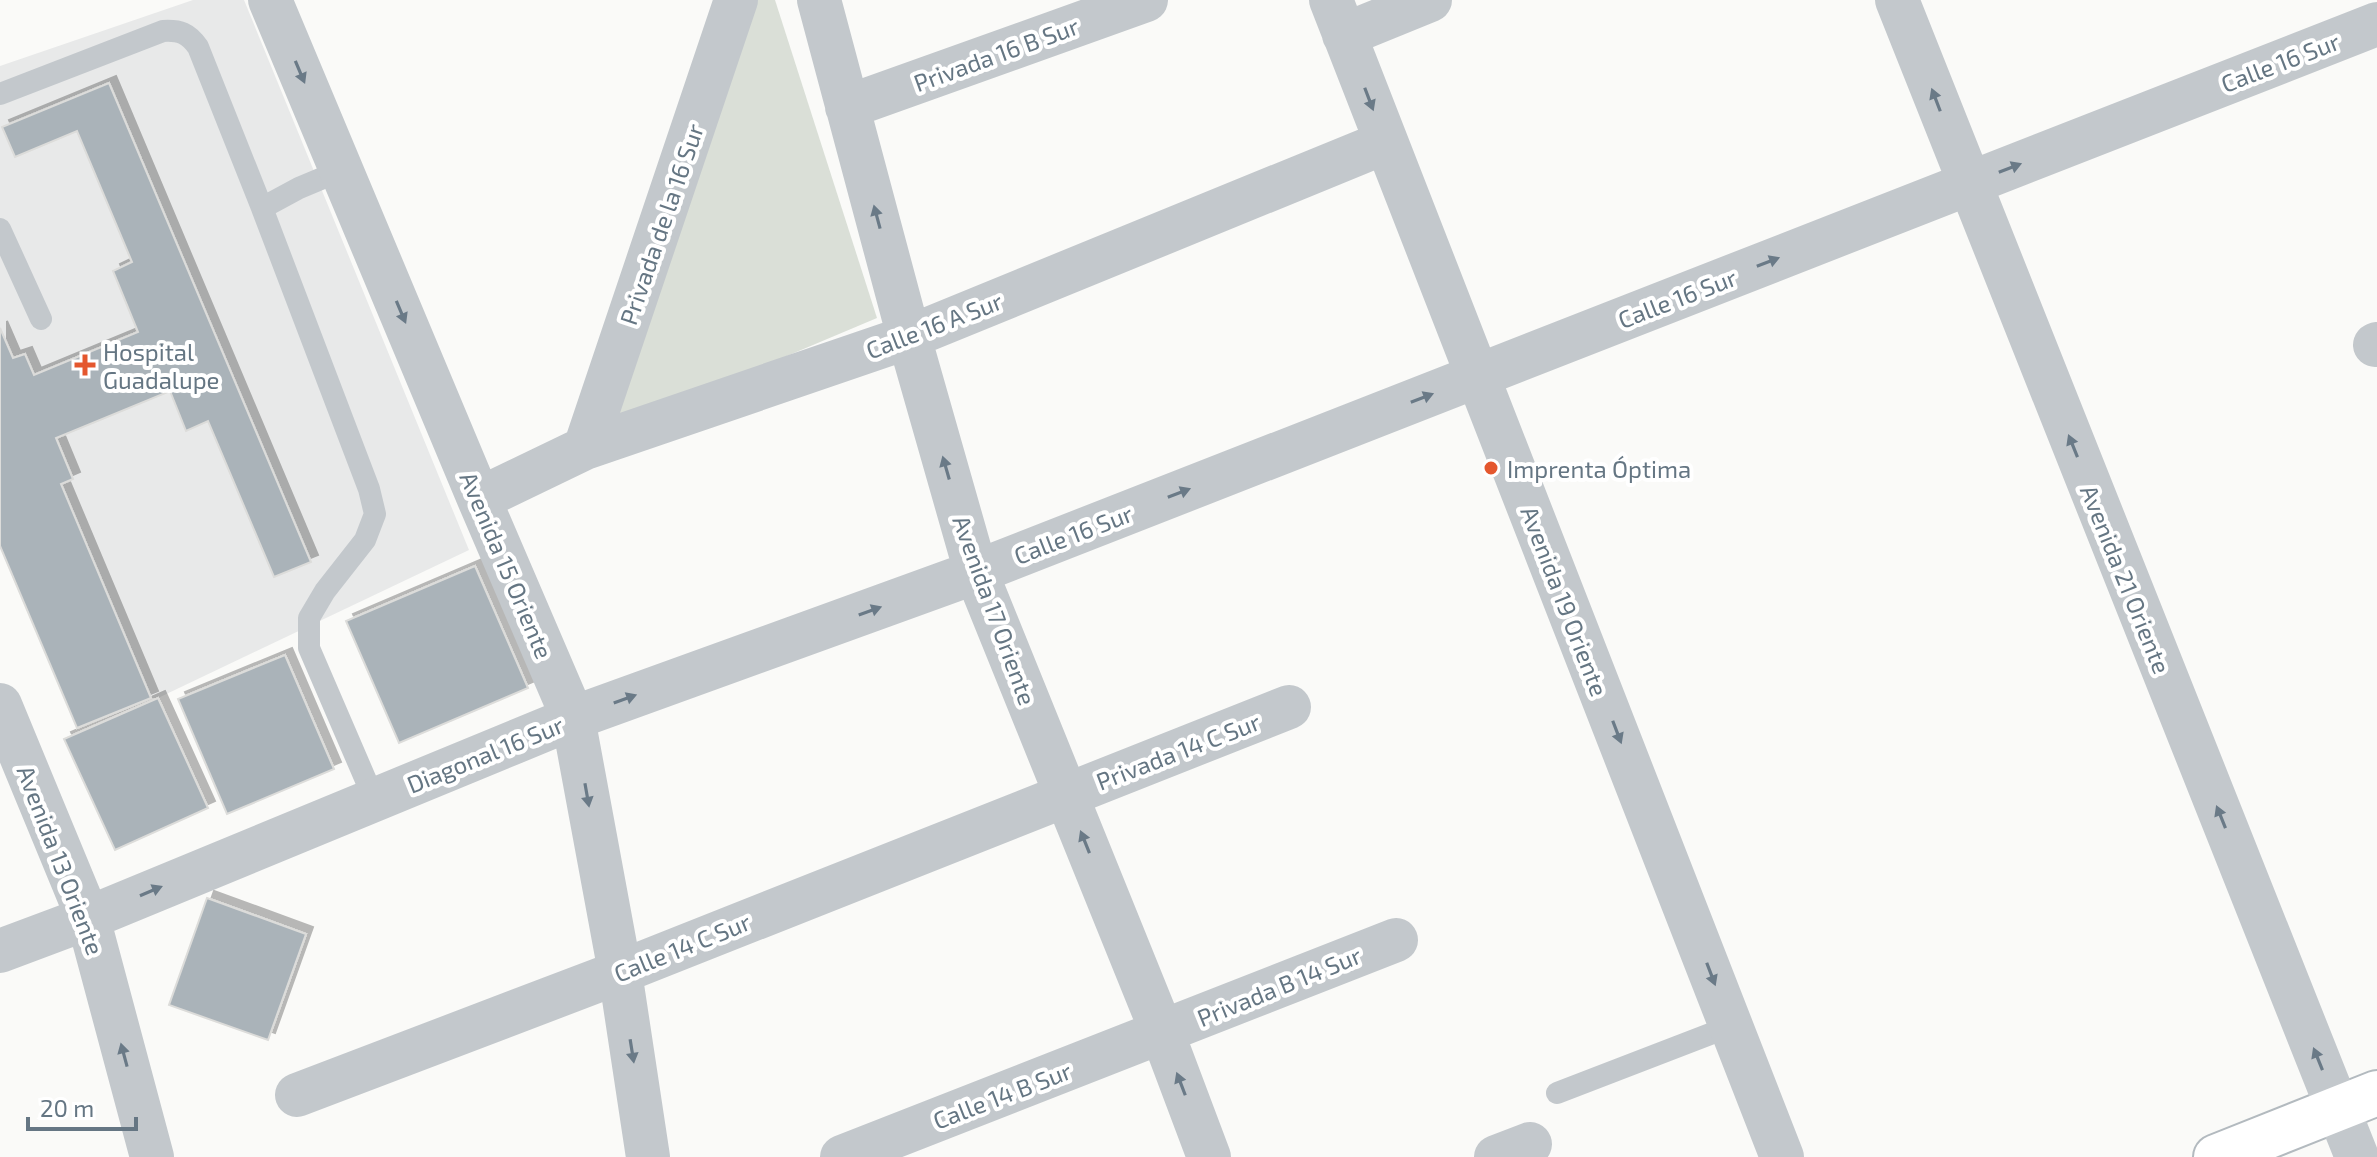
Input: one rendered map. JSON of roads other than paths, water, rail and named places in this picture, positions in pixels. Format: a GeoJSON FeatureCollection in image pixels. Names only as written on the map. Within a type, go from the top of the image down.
{"type":"FeatureCollection","features":[{"type":"Feature","properties":{"kind":"main road"},"geometry":{"type":"LineString","coordinates":[[2216,1157],[2357,1101]]}},
{"type":"Feature","properties":{"kind":"street","name":"Avenida 15 Oriente"},"geometry":{"type":"LineString","coordinates":[[270,0],[573,718],[620,972],[648,1157]]}},
{"type":"Feature","properties":{"kind":"street","name":"Privada de la 16 Sur"},"geometry":{"type":"LineString","coordinates":[[585,448],[736,0]]}},
{"type":"Feature","properties":{"kind":"street","name":"Avenida 17 Oriente"},"geometry":{"type":"LineString","coordinates":[[819,0],[909,337],[976,572],[1162,1032],[1209,1157]]}},
{"type":"Feature","properties":{"kind":"street","name":"Privada 16 B Sur"},"geometry":{"type":"LineString","coordinates":[[847,107],[1146,0]]}},
{"type":"Feature","properties":{"kind":"street"},"geometry":{"type":"LineString","coordinates":[[1337,17],[1430,0]]}},
{"type":"Feature","properties":{"kind":"street","name":"Avenida 21 Oriente"},"geometry":{"type":"LineString","coordinates":[[1897,0],[1969,184],[2357,1101],[2357,1157]]}},
{"type":"Feature","properties":{"kind":"street","name":"Avenida 19 Oriente"},"geometry":{"type":"LineString","coordinates":[[1337,17],[1782,1157]]}},
{"type":"Feature","properties":{"kind":"street","name":"Calle 16 Sur"},"geometry":{"type":"LineString","coordinates":[[976,572],[2377,24]]}},
{"type":"Feature","properties":{"kind":"street","name":"Calle 16 A Sur"},"geometry":{"type":"LineString","coordinates":[[479,499],[585,448],[909,337],[1386,142]]}},
{"type":"Feature","properties":{"kind":"street","name":"Diagonal 16 Sur"},"geometry":{"type":"LineString","coordinates":[[0,951],[88,918],[573,718],[976,572]]}},
{"type":"Feature","properties":{"kind":"street","name":"Avenida 13 Oriente"},"geometry":{"type":"LineString","coordinates":[[0,705],[88,918],[152,1157]]}},
{"type":"Feature","properties":{"kind":"street","name":"Privada 14 C Sur"},"geometry":{"type":"LineString","coordinates":[[1066,795],[1289,707]]}},
{"type":"Feature","properties":{"kind":"street","name":"Calle 14 C Sur"},"geometry":{"type":"LineString","coordinates":[[297,1095],[620,972],[1066,795]]}},
{"type":"Feature","properties":{"kind":"street","name":"Privada B 14 Sur"},"geometry":{"type":"LineString","coordinates":[[1162,1032],[1396,940]]}},
{"type":"Feature","properties":{"kind":"street","name":"Calle 14 B Sur"},"geometry":{"type":"LineString","coordinates":[[842,1157],[1162,1032]]}},
{"type":"Feature","properties":{"kind":"lane"},"geometry":{"type":"LineString","coordinates":[[0,94],[163,31],[177,30],[189,36],[198,47],[369,489],[375,514],[365,540],[325,591],[309,618],[309,648],[374,799]]}},
{"type":"Feature","properties":{"kind":"lane"},"geometry":{"type":"LineString","coordinates":[[262,208],[342,170]]}},
{"type":"Feature","properties":{"kind":"lane"},"geometry":{"type":"LineString","coordinates":[[0,229],[41,319]]}},
{"type":"Feature","properties":{"kind":"lane"},"geometry":{"type":"LineString","coordinates":[[1557,1093],[1731,1026]]}},
{"type":"Feature","properties":{"kind":"place","name":"Hospital Guadalupe"},"geometry":{"type":"Point","coordinates":[85,365]}},
{"type":"Feature","properties":{"kind":"place","name":"Imprenta Óptima"},"geometry":{"type":"Point","coordinates":[1491,468]}}]}
